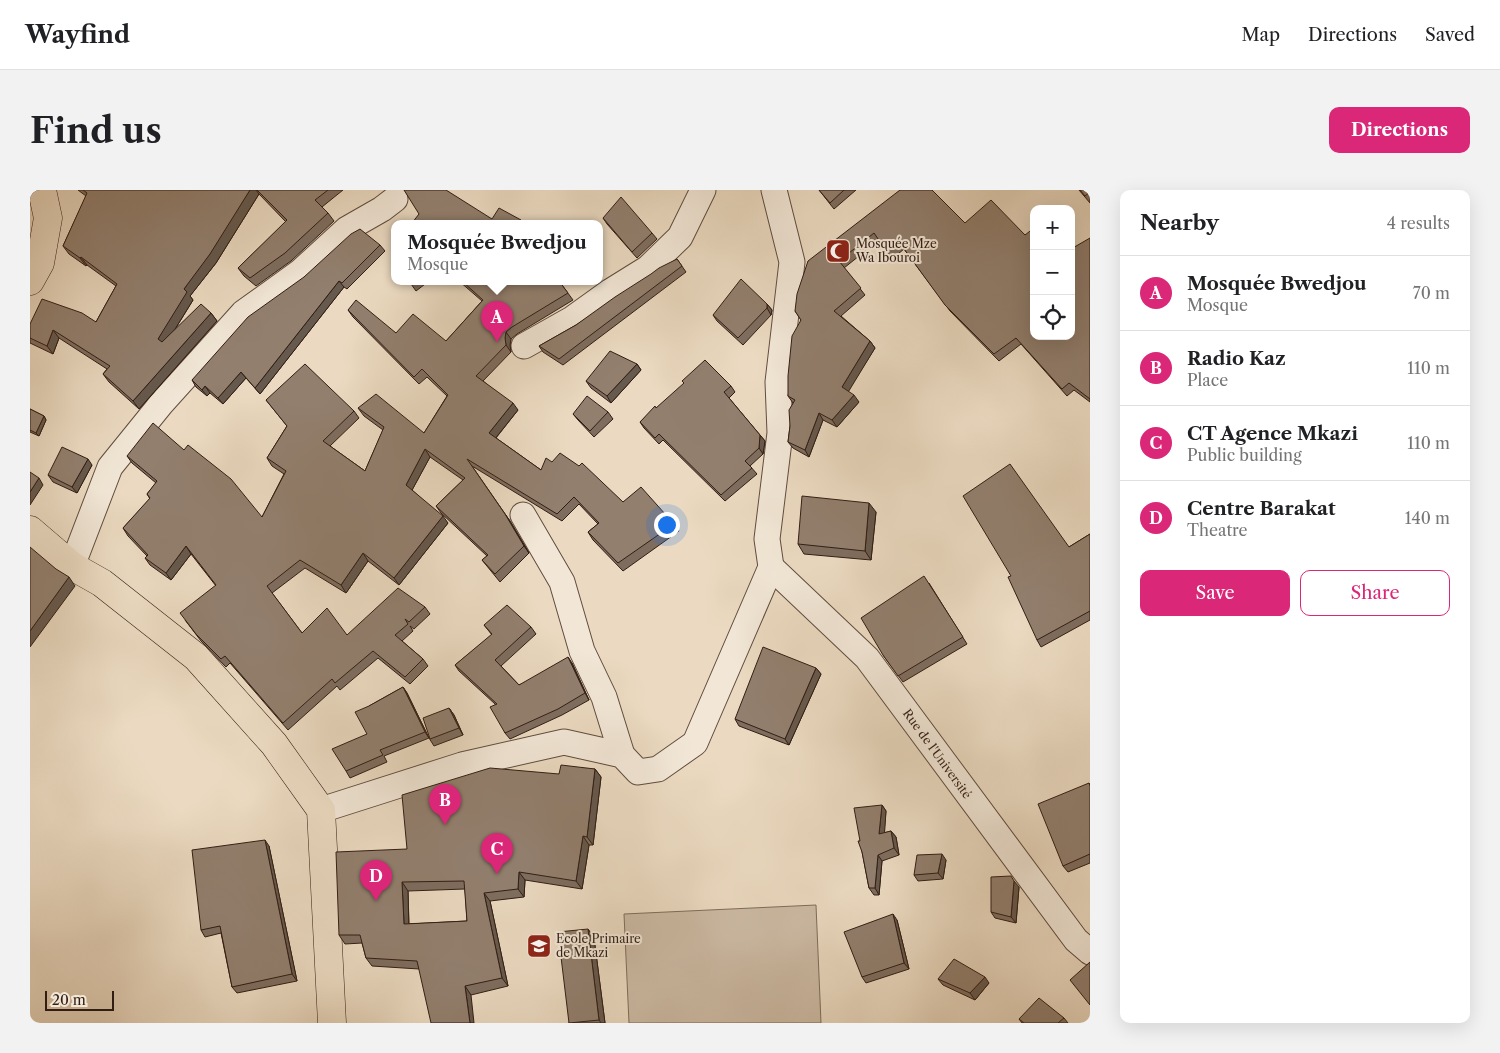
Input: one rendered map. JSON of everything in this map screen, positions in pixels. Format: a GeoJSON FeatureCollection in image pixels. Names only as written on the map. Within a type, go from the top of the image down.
{"type":"FeatureCollection","features":[{"type":"Feature","properties":{"kind":"main road"},"geometry":{"type":"LineString","coordinates":[[30,281],[40,263],[48,218],[42,190]]}},
{"type":"Feature","properties":{"kind":"main road"},"geometry":{"type":"LineString","coordinates":[[30,530],[72,566],[102,583],[196,657],[274,744],[321,810],[332,1023]]}},
{"type":"Feature","properties":{"kind":"street"},"geometry":{"type":"LineString","coordinates":[[524,346],[572,318],[648,268],[680,237],[703,190]]}},
{"type":"Feature","properties":{"kind":"street"},"geometry":{"type":"LineString","coordinates":[[523,515],[562,582],[582,651],[604,697],[622,756],[638,772],[658,769],[695,743],[771,568],[767,540],[780,432],[778,382],[792,262],[774,190]]}},
{"type":"Feature","properties":{"kind":"street"},"geometry":{"type":"LineString","coordinates":[[72,566],[110,467],[161,404],[243,313],[300,272],[347,229],[382,209],[395,199]]}},
{"type":"Feature","properties":{"kind":"street","name":"Rue de l'Université"},"geometry":{"type":"LineString","coordinates":[[771,568],[867,658],[1076,940],[1090,952]]}},
{"type":"Feature","properties":{"kind":"street"},"geometry":{"type":"LineString","coordinates":[[321,810],[462,765],[564,742],[622,756]]}},
{"type":"Feature","properties":{"kind":"shaded area"},"geometry":{"type":"Polygon","coordinates":[[[816,905],[821,1023],[629,1023],[624,914],[816,905]]]}},
{"type":"Feature","properties":{"kind":"building"},"geometry":{"type":"Polygon","coordinates":[[[83,190],[250,190],[210,254],[184,289],[187,292],[158,339],[162,342],[201,304],[211,313],[133,401],[103,374],[110,366],[53,330],[47,346],[30,338],[30,324],[42,299],[82,313],[96,322],[117,284],[63,246],[87,193],[83,190]]]}},
{"type":"Feature","properties":{"kind":"building"},"geometry":{"type":"Polygon","coordinates":[[[257,190],[328,190],[315,200],[328,213],[285,253],[250,278],[238,268],[287,220],[257,190]]]}},
{"type":"Feature","properties":{"kind":"building"},"geometry":{"type":"Polygon","coordinates":[[[404,190],[446,190],[492,219],[499,208],[521,220],[414,220],[419,214],[404,190]]]}},
{"type":"Feature","properties":{"kind":"building"},"geometry":{"type":"Polygon","coordinates":[[[819,190],[844,190],[830,203],[819,190]]]}},
{"type":"Feature","properties":{"kind":"building"},"geometry":{"type":"Polygon","coordinates":[[[900,190],[932,190],[965,223],[991,200],[1025,235],[1030,231],[1030,340],[1075,340],[1075,247],[1090,238],[1090,399],[1069,383],[1062,389],[1016,338],[994,354],[945,305],[899,242],[887,252],[874,233],[839,261],[861,288],[834,311],[870,341],[842,387],[854,395],[832,420],[819,413],[805,450],[788,442],[789,410],[795,400],[788,396],[792,336],[801,320],[795,311],[797,294],[808,261],[900,190]]]}},
{"type":"Feature","properties":{"kind":"building"},"geometry":{"type":"Polygon","coordinates":[[[1080,190],[1090,190],[1090,192],[1085,196],[1080,190]]]}},
{"type":"Feature","properties":{"kind":"building"},"geometry":{"type":"Polygon","coordinates":[[[621,197],[652,233],[632,252],[603,218],[621,197]]]}},
{"type":"Feature","properties":{"kind":"building"},"geometry":{"type":"Polygon","coordinates":[[[360,229],[380,245],[342,283],[339,281],[255,388],[241,372],[218,398],[205,386],[202,390],[192,380],[248,317],[304,277],[351,234],[360,229]]]}},
{"type":"Feature","properties":{"kind":"building"},"geometry":{"type":"Polygon","coordinates":[[[677,259],[682,266],[559,359],[539,346],[576,325],[659,268],[677,259]]]}},
{"type":"Feature","properties":{"kind":"building"},"geometry":{"type":"Polygon","coordinates":[[[741,279],[767,304],[767,308],[738,338],[713,315],[741,279]]]}},
{"type":"Feature","properties":{"kind":"building"},"geometry":{"type":"Polygon","coordinates":[[[466,285],[562,285],[568,293],[506,332],[506,345],[476,376],[513,403],[489,433],[541,470],[546,458],[552,462],[560,453],[579,466],[582,463],[623,502],[641,487],[674,524],[618,563],[588,532],[599,523],[574,497],[557,514],[467,459],[505,514],[524,546],[495,574],[482,560],[488,555],[436,506],[465,478],[425,449],[406,485],[443,516],[394,578],[363,553],[341,585],[300,560],[267,586],[302,633],[327,608],[347,635],[398,588],[425,607],[409,622],[405,619],[408,624],[395,635],[423,659],[405,677],[373,651],[335,683],[332,679],[283,723],[225,656],[221,659],[196,634],[180,613],[216,585],[186,546],[166,573],[145,558],[148,555],[123,528],[150,498],[147,494],[157,481],[127,456],[153,423],[184,450],[188,445],[231,479],[262,517],[286,471],[267,458],[287,426],[266,400],[305,364],[354,411],[323,441],[365,471],[384,427],[358,408],[376,394],[424,433],[448,395],[422,369],[414,377],[348,310],[356,300],[396,333],[413,314],[446,341],[483,300],[466,285]]]}},
{"type":"Feature","properties":{"kind":"building"},"geometry":{"type":"Polygon","coordinates":[[[610,351],[637,364],[607,396],[586,381],[610,351]]]}},
{"type":"Feature","properties":{"kind":"building"},"geometry":{"type":"Polygon","coordinates":[[[705,360],[731,386],[724,392],[760,435],[759,448],[745,461],[752,468],[721,495],[659,434],[655,438],[640,422],[655,406],[656,408],[684,383],[682,381],[705,360]]]}},
{"type":"Feature","properties":{"kind":"building"},"geometry":{"type":"Polygon","coordinates":[[[587,396],[608,412],[590,431],[573,414],[587,396]]]}},
{"type":"Feature","properties":{"kind":"building"},"geometry":{"type":"Polygon","coordinates":[[[30,409],[44,416],[36,433],[30,430],[30,409]]]}},
{"type":"Feature","properties":{"kind":"building"},"geometry":{"type":"Polygon","coordinates":[[[62,447],[88,459],[72,487],[48,475],[62,447]]]}},
{"type":"Feature","properties":{"kind":"building"},"geometry":{"type":"Polygon","coordinates":[[[1010,464],[1069,547],[1090,534],[1090,611],[1037,640],[1008,577],[1011,576],[963,496],[1010,464]]]}},
{"type":"Feature","properties":{"kind":"building"},"geometry":{"type":"Polygon","coordinates":[[[30,472],[39,478],[30,492],[30,472]]]}},
{"type":"Feature","properties":{"kind":"building"},"geometry":{"type":"Polygon","coordinates":[[[802,496],[869,503],[865,551],[798,544],[802,496]]]}},
{"type":"Feature","properties":{"kind":"building"},"geometry":{"type":"Polygon","coordinates":[[[30,547],[56,569],[69,577],[30,631],[30,547]]]}},
{"type":"Feature","properties":{"kind":"building"},"geometry":{"type":"Polygon","coordinates":[[[924,576],[963,637],[898,676],[861,618],[924,576]]]}},
{"type":"Feature","properties":{"kind":"building"},"geometry":{"type":"Polygon","coordinates":[[[507,605],[531,627],[495,660],[519,685],[568,657],[585,693],[558,709],[505,733],[490,707],[497,704],[455,665],[492,634],[484,625],[507,605]]]}},
{"type":"Feature","properties":{"kind":"building"},"geometry":{"type":"Polygon","coordinates":[[[763,647],[816,668],[785,739],[735,719],[763,647]]]}},
{"type":"Feature","properties":{"kind":"building"},"geometry":{"type":"Polygon","coordinates":[[[403,687],[425,732],[380,750],[383,755],[346,771],[332,749],[367,734],[355,712],[403,687]]]}},
{"type":"Feature","properties":{"kind":"building"},"geometry":{"type":"Polygon","coordinates":[[[449,708],[459,728],[430,739],[423,718],[449,708]]]}},
{"type":"Feature","properties":{"kind":"building"},"geometry":{"type":"Polygon","coordinates":[[[561,765],[595,769],[587,837],[583,836],[576,881],[519,872],[518,889],[484,893],[502,978],[465,986],[470,1023],[431,1023],[417,961],[366,958],[360,935],[339,935],[336,852],[407,849],[402,795],[490,768],[559,774],[561,765]],[[464,881],[402,882],[404,924],[467,921],[464,881]]]}},
{"type":"Feature","properties":{"kind":"building"},"geometry":{"type":"Polygon","coordinates":[[[1089,783],[1090,854],[1063,866],[1038,804],[1089,783]]]}},
{"type":"Feature","properties":{"kind":"building"},"geometry":{"type":"Polygon","coordinates":[[[882,805],[879,834],[891,831],[894,848],[878,855],[875,888],[869,888],[858,841],[860,841],[854,808],[882,805]]]}},
{"type":"Feature","properties":{"kind":"building"},"geometry":{"type":"Polygon","coordinates":[[[265,840],[292,974],[232,987],[220,926],[201,930],[192,850],[265,840]]]}},
{"type":"Feature","properties":{"kind":"building"},"geometry":{"type":"Polygon","coordinates":[[[942,854],[938,873],[914,875],[917,855],[942,854]]]}},
{"type":"Feature","properties":{"kind":"building"},"geometry":{"type":"Polygon","coordinates":[[[1011,876],[1014,881],[1011,917],[991,912],[991,877],[1011,876]]]}},
{"type":"Feature","properties":{"kind":"building"},"geometry":{"type":"Polygon","coordinates":[[[893,914],[904,963],[862,977],[844,932],[893,914]]]}},
{"type":"Feature","properties":{"kind":"building"},"geometry":{"type":"Polygon","coordinates":[[[588,929],[599,1020],[569,1023],[558,932],[588,929]]]}},
{"type":"Feature","properties":{"kind":"building"},"geometry":{"type":"Polygon","coordinates":[[[954,959],[985,977],[970,993],[938,979],[954,959]]]}},
{"type":"Feature","properties":{"kind":"building"},"geometry":{"type":"Polygon","coordinates":[[[1090,962],[1090,1005],[1070,980],[1090,962]]]}},
{"type":"Feature","properties":{"kind":"building"},"geometry":{"type":"Polygon","coordinates":[[[1039,998],[1064,1018],[1058,1023],[1024,1023],[1019,1019],[1039,998]]]}},
{"type":"Feature","properties":{"kind":"place","name":"Mosquée Mze Wa Ibouroi"},"geometry":{"type":"Point","coordinates":[838,251]}},
{"type":"Feature","properties":{"kind":"place","name":"Mosquée Bwedjou"},"geometry":{"type":"Point","coordinates":[497,342]}},
{"type":"Feature","properties":{"kind":"place","name":"Radio Kaz"},"geometry":{"type":"Point","coordinates":[445,825]}},
{"type":"Feature","properties":{"kind":"place","name":"CT Agence Mkazi"},"geometry":{"type":"Point","coordinates":[497,874]}},
{"type":"Feature","properties":{"kind":"place","name":"Centre Barakat"},"geometry":{"type":"Point","coordinates":[376,901]}},
{"type":"Feature","properties":{"kind":"place","name":"Ecole Primaire de Mkazi"},"geometry":{"type":"Point","coordinates":[539,946]}}]}
